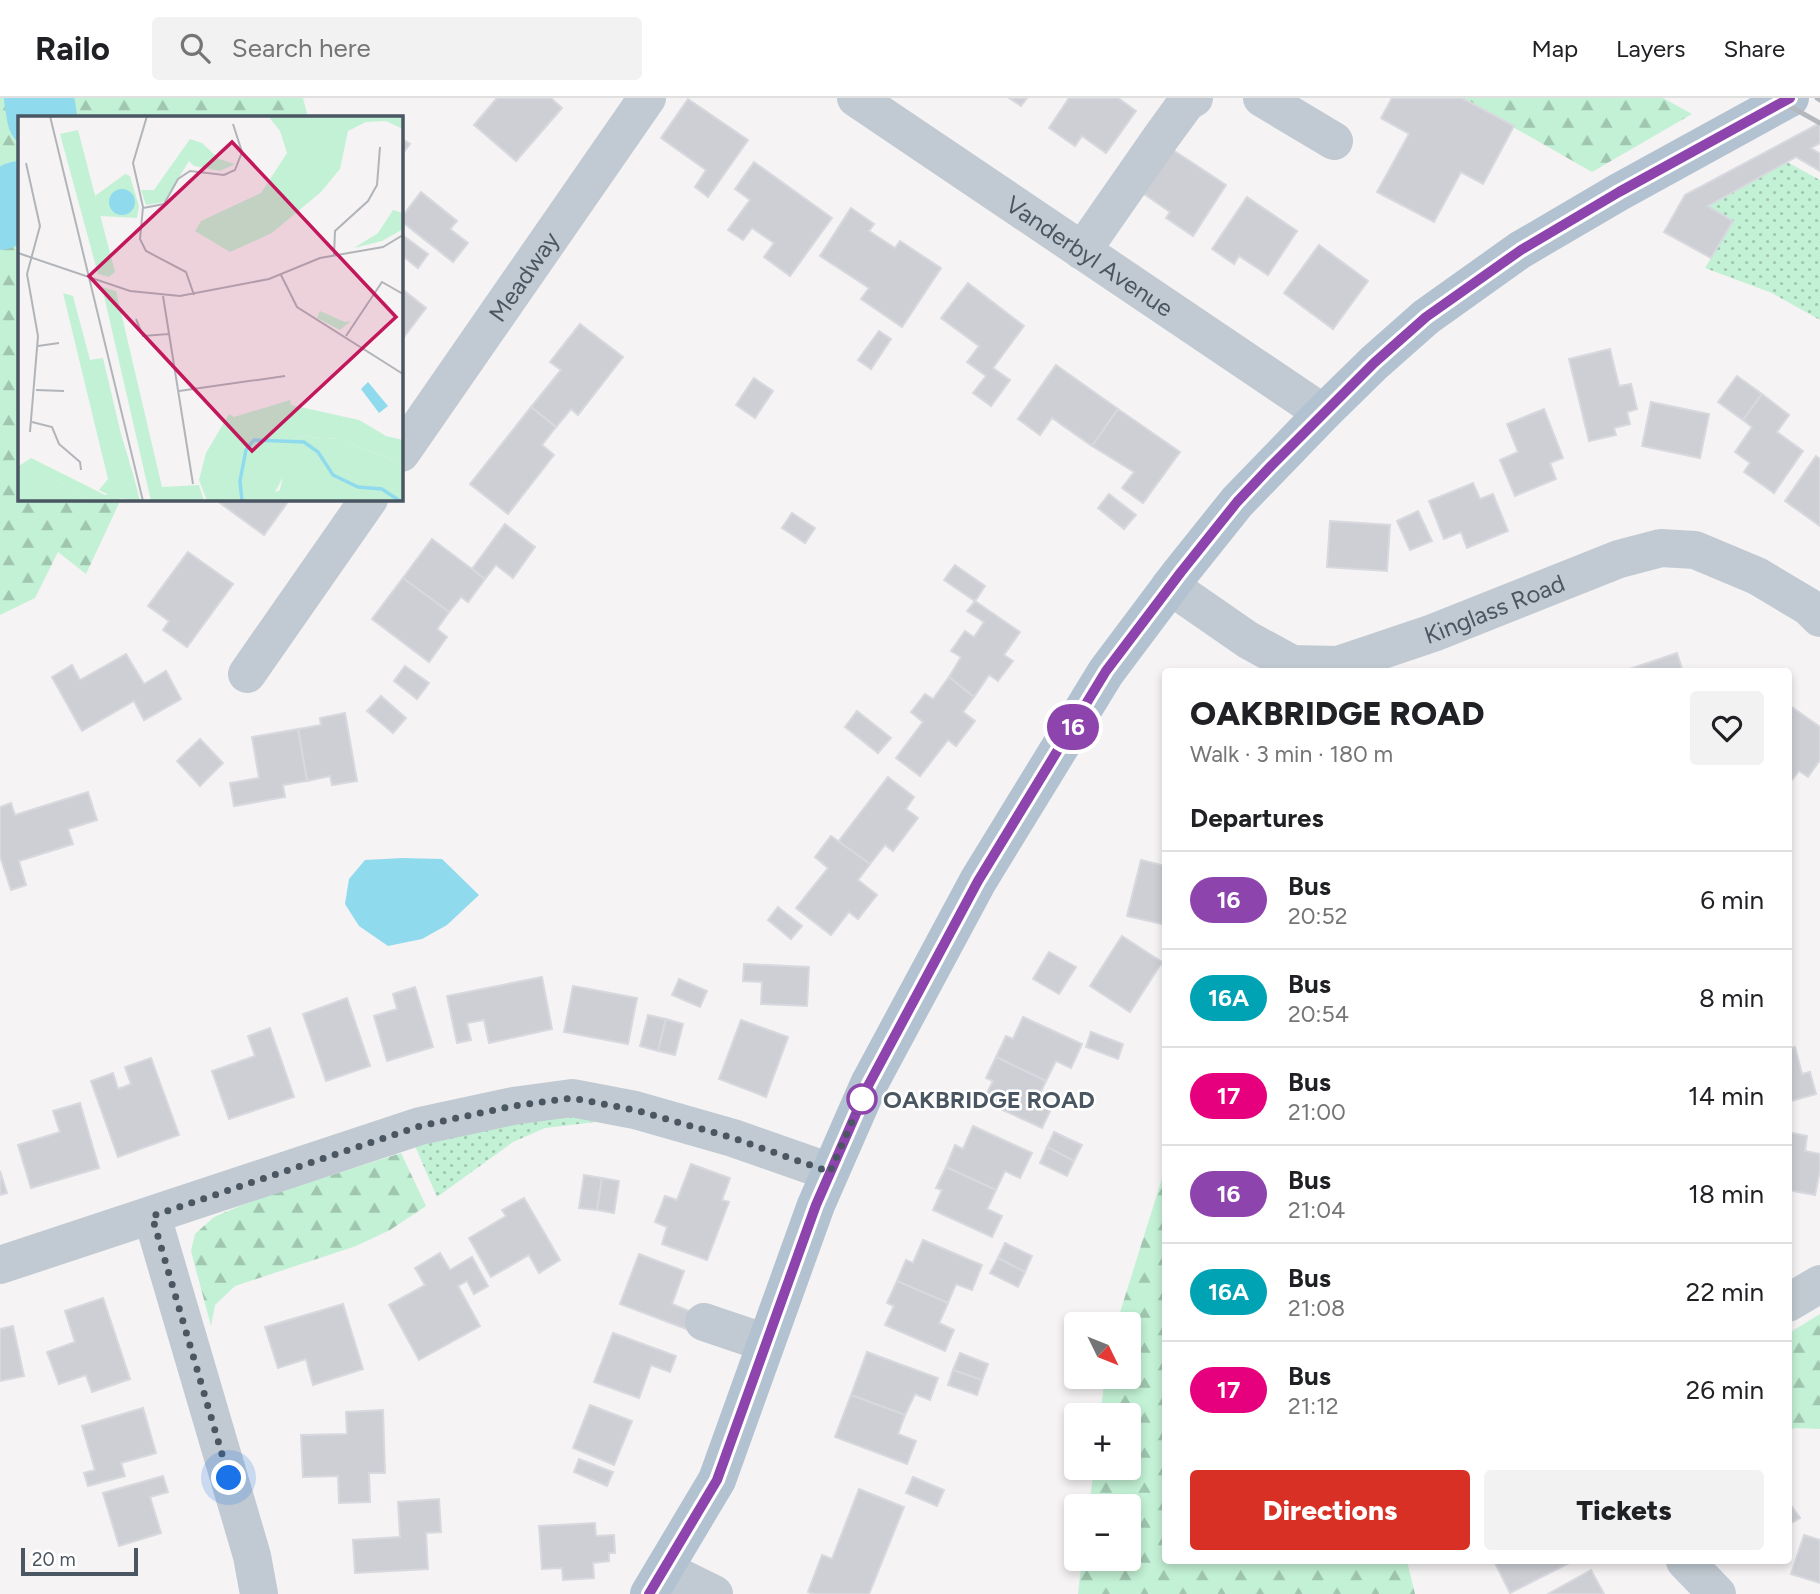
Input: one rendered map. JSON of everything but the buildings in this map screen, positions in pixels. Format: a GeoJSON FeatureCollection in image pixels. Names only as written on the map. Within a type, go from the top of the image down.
{"type":"FeatureCollection","features":[{"type":"Feature","properties":{"kind":"main road"},"geometry":{"type":"LineString","coordinates":[[657,1582],[717,1480],[816,1205],[869,1084],[978,881],[1106,671],[1170,586],[1237,502],[1374,363],[1426,317],[1521,250],[1619,192],[1790,98]]}},
{"type":"Feature","properties":{"kind":"street","name":"Meadway"},"geometry":{"type":"LineString","coordinates":[[402,452],[648,98]]}},
{"type":"Feature","properties":{"kind":"street","name":"Vanderbyl Avenue"},"geometry":{"type":"LineString","coordinates":[[856,98],[1323,413]]}},
{"type":"Feature","properties":{"kind":"street"},"geometry":{"type":"LineString","coordinates":[[1082,251],[1162,135],[1186,103],[1194,98]]}},
{"type":"Feature","properties":{"kind":"street"},"geometry":{"type":"LineString","coordinates":[[1262,98],[1309,110],[1334,141]]}},
{"type":"Feature","properties":{"kind":"street"},"geometry":{"type":"LineString","coordinates":[[247,674],[368,500]]}},
{"type":"Feature","properties":{"kind":"street","name":"Kinglass Road"},"geometry":{"type":"LineString","coordinates":[[1170,586],[1248,640],[1292,664],[1338,665],[1433,633],[1619,559],[1661,548],[1695,550],[1757,576],[1809,607],[1820,618]]}},
{"type":"Feature","properties":{"kind":"street"},"geometry":{"type":"LineString","coordinates":[[0,1265],[420,1126],[513,1106],[572,1098],[635,1110],[733,1138],[830,1172]]}},
{"type":"Feature","properties":{"kind":"street"},"geometry":{"type":"LineString","coordinates":[[152,1216],[252,1556],[259,1594]]}},
{"type":"Feature","properties":{"kind":"street"},"geometry":{"type":"LineString","coordinates":[[1792,1301],[1820,1284]]}},
{"type":"Feature","properties":{"kind":"street"},"geometry":{"type":"LineString","coordinates":[[704,1322],[766,1343]]}},
{"type":"Feature","properties":{"kind":"street"},"geometry":{"type":"LineString","coordinates":[[1688,1564],[1717,1594]]}},
{"type":"Feature","properties":{"kind":"street"},"geometry":{"type":"LineString","coordinates":[[657,1582],[714,1594]]}},
{"type":"Feature","properties":{"kind":"green space"},"geometry":{"type":"Polygon","coordinates":[[[0,98],[303,98],[308,116],[18,116],[18,500],[121,500],[86,574],[58,552],[35,598],[0,615],[0,98]]]}},
{"type":"Feature","properties":{"kind":"green space"},"geometry":{"type":"Polygon","coordinates":[[[1462,98],[1663,98],[1692,114],[1592,172],[1462,98]]]}},
{"type":"Feature","properties":{"kind":"green space"},"geometry":{"type":"Polygon","coordinates":[[[1787,162],[1820,180],[1820,320],[1772,293],[1705,268],[1733,221],[1708,206],[1787,162]]]}},
{"type":"Feature","properties":{"kind":"green space"},"geometry":{"type":"Polygon","coordinates":[[[556,1115],[604,1121],[545,1128],[513,1142],[437,1197],[415,1146],[556,1115]]]}},
{"type":"Feature","properties":{"kind":"green space"},"geometry":{"type":"Polygon","coordinates":[[[401,1153],[426,1206],[390,1230],[356,1246],[235,1286],[215,1305],[211,1326],[191,1251],[195,1234],[214,1217],[254,1200],[401,1153]]]}},
{"type":"Feature","properties":{"kind":"green space"},"geometry":{"type":"Polygon","coordinates":[[[1162,1179],[1162,1564],[1408,1564],[1415,1594],[1078,1594],[1081,1571],[1141,1571],[1141,1494],[1091,1494],[1092,1480],[1141,1480],[1141,1403],[1102,1403],[1103,1390],[1141,1390],[1141,1312],[1120,1312],[1162,1179]]]}},
{"type":"Feature","properties":{"kind":"green space"},"geometry":{"type":"Polygon","coordinates":[[[1820,1314],[1820,1429],[1792,1430],[1792,1331],[1820,1314]]]}},
{"type":"Feature","properties":{"kind":"water"},"geometry":{"type":"Polygon","coordinates":[[[442,859],[479,895],[447,925],[422,939],[388,946],[359,926],[345,904],[349,879],[365,860],[442,859]]]}},
{"type":"Feature","properties":{"kind":"waterway"},"geometry":{"type":"LineString","coordinates":[[39,98],[42,116]]}},
{"type":"Feature","properties":{"kind":"waterway"},"geometry":{"type":"LineString","coordinates":[[0,215],[18,197]]}},
{"type":"Feature","properties":{"kind":"railway"},"geometry":{"type":"LineString","coordinates":[[1775,98],[1820,123]]}},
{"type":"Feature","properties":{"kind":"bus line","name":"16"},"geometry":{"type":"LineString","coordinates":[[649,1594],[717,1480],[816,1205],[869,1084],[978,881],[1106,671],[1181,572],[1237,502],[1271,466],[1374,363],[1426,317],[1521,250],[1619,192],[1790,98]]}},
{"type":"Feature","properties":{"kind":"place","name":"OAKBRIDGE ROAD"},"geometry":{"type":"Point","coordinates":[862,1099]}},
{"type":"Feature","properties":{"kind":"route"},"geometry":{"type":"LineString","coordinates":[[229,1478],[152,1216],[420,1126],[513,1106],[572,1098],[635,1110],[733,1138],[830,1172],[862,1099]]}}]}
